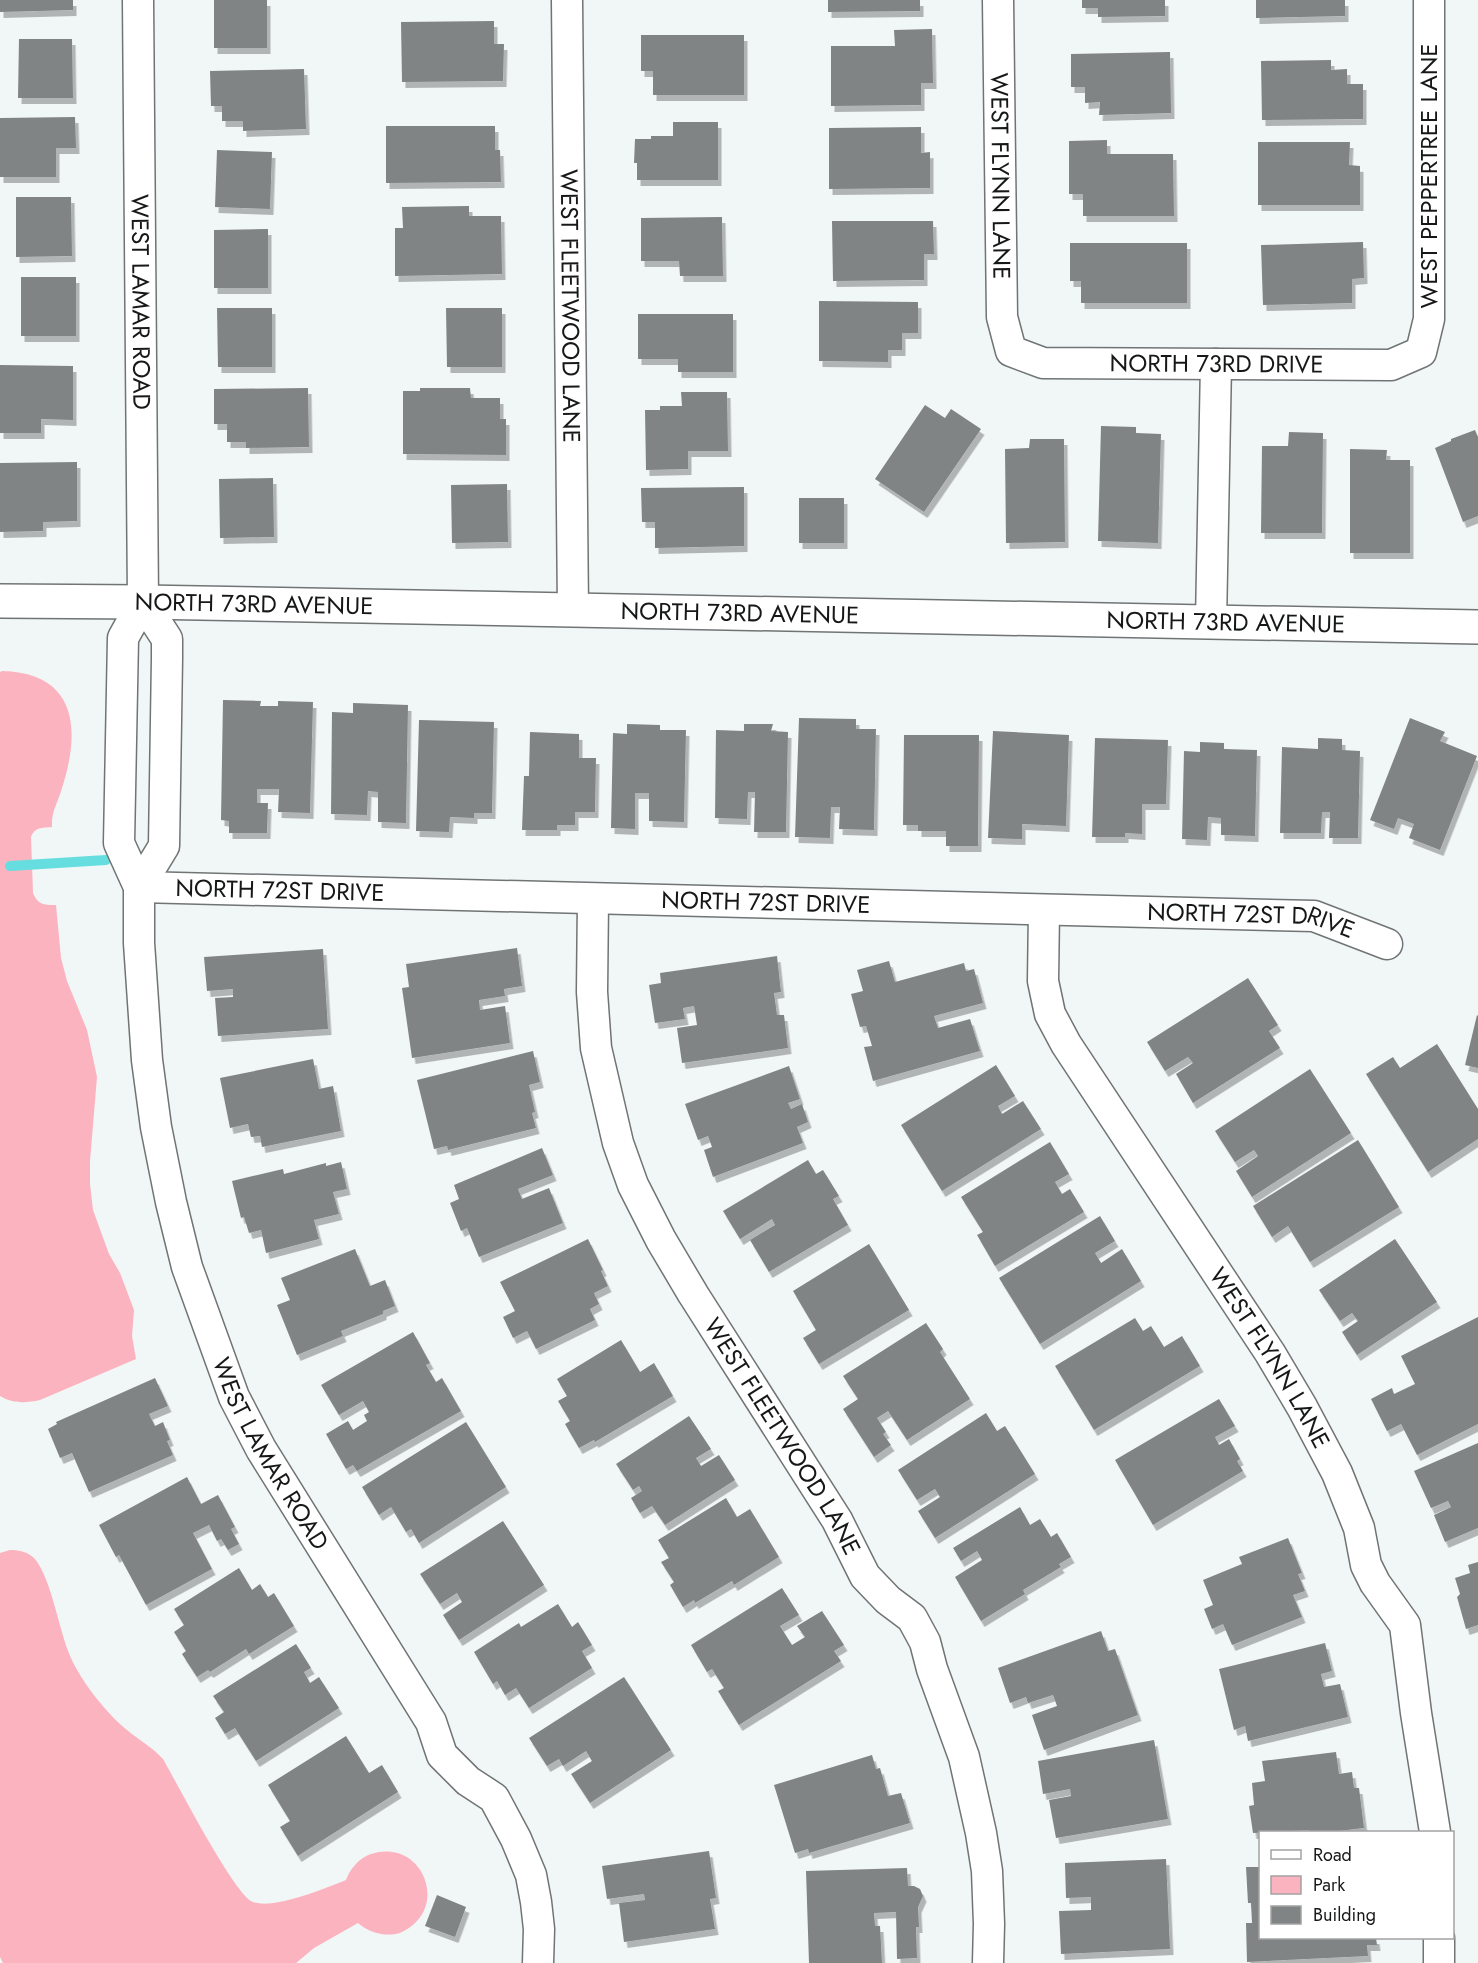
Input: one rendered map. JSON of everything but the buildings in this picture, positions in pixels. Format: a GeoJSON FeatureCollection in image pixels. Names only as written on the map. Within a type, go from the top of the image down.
{"type":"FeatureCollection","features":[{"type":"Feature","properties":{"kind":"street","name":"WEST LAMAR ROAD"},"geometry":{"type":"LineString","coordinates":[[138,0],[143,602],[123,638],[118,843],[139,887],[139,943],[147,1060],[156,1127],[171,1202],[187,1267],[217,1355],[234,1397],[261,1449],[431,1722],[442,1755],[468,1781],[494,1798],[516,1839],[531,1875],[536,1902],[539,1929],[538,1963]]}},
{"type":"Feature","properties":{"kind":"street","name":"WEST FLEETWOOD LANE"},"geometry":{"type":"LineString","coordinates":[[567,0],[573,611]]}},
{"type":"Feature","properties":{"kind":"street","name":"WEST FLYNN LANE"},"geometry":{"type":"LineString","coordinates":[[998,0],[1002,317],[1011,351]]}},
{"type":"Feature","properties":{"kind":"street","name":"WEST PEPPERTREE LANE"},"geometry":{"type":"LineString","coordinates":[[1421,352],[1429,319],[1430,0]]}},
{"type":"Feature","properties":{"kind":"street","name":"NORTH 73RD DRIVE"},"geometry":{"type":"LineString","coordinates":[[1011,351],[1043,363],[1391,365],[1421,352]]}},
{"type":"Feature","properties":{"kind":"street"},"geometry":{"type":"LineString","coordinates":[[1211,622],[1216,364]]}},
{"type":"Feature","properties":{"kind":"street","name":"NORTH 73RD AVENUE"},"geometry":{"type":"LineString","coordinates":[[0,601],[1478,627]]}},
{"type":"Feature","properties":{"kind":"street"},"geometry":{"type":"LineString","coordinates":[[139,887],[164,846],[167,670],[167,639],[143,602]]}},
{"type":"Feature","properties":{"kind":"street","name":"NORTH 72ST DRIVE"},"geometry":{"type":"LineString","coordinates":[[139,887],[1314,916],[1387,944]]}},
{"type":"Feature","properties":{"kind":"street","name":"WEST FLEETWOOD LANE"},"geometry":{"type":"LineString","coordinates":[[593,898],[592,992],[596,1048],[618,1143],[633,1185],[661,1240],[693,1294],[837,1520],[865,1576],[888,1600],[912,1618],[925,1642],[932,1669],[964,1757],[981,1833],[987,1870],[988,1963]]}},
{"type":"Feature","properties":{"kind":"street","name":"WEST FLYNN LANE"},"geometry":{"type":"LineString","coordinates":[[1044,910],[1043,981],[1050,1014],[1066,1044],[1270,1353],[1302,1407],[1346,1495],[1359,1528],[1366,1565],[1375,1583],[1405,1625],[1435,1831]]}},
{"type":"Feature","properties":{"kind":"street"},"geometry":{"type":"LineString","coordinates":[[1439,1963],[1440,1939]]}},
{"type":"Feature","properties":{"kind":"green space"},"geometry":{"type":"Polygon","coordinates":[[[0,672],[27,674],[46,682],[59,693],[67,708],[71,726],[68,766],[54,812],[52,827],[37,830],[31,837],[33,893],[42,904],[56,905],[61,958],[67,981],[87,1030],[97,1077],[90,1161],[93,1210],[109,1254],[120,1273],[134,1310],[132,1336],[136,1359],[40,1400],[24,1402],[15,1402],[0,1396],[0,672]]]}},
{"type":"Feature","properties":{"kind":"green space"},"geometry":{"type":"Polygon","coordinates":[[[10,1550],[24,1552],[35,1559],[46,1580],[67,1647],[81,1677],[111,1715],[163,1759],[220,1860],[245,1895],[253,1902],[262,1904],[300,1897],[346,1880],[355,1864],[363,1858],[371,1854],[389,1852],[405,1856],[417,1865],[424,1878],[427,1893],[425,1908],[417,1921],[402,1932],[391,1935],[373,1932],[358,1923],[314,1948],[296,1963],[3,1963],[0,1957],[0,1553],[10,1550]]]}},
{"type":"Feature","properties":{"kind":"waterway"},"geometry":{"type":"LineString","coordinates":[[10,866],[106,860]]}}]}
